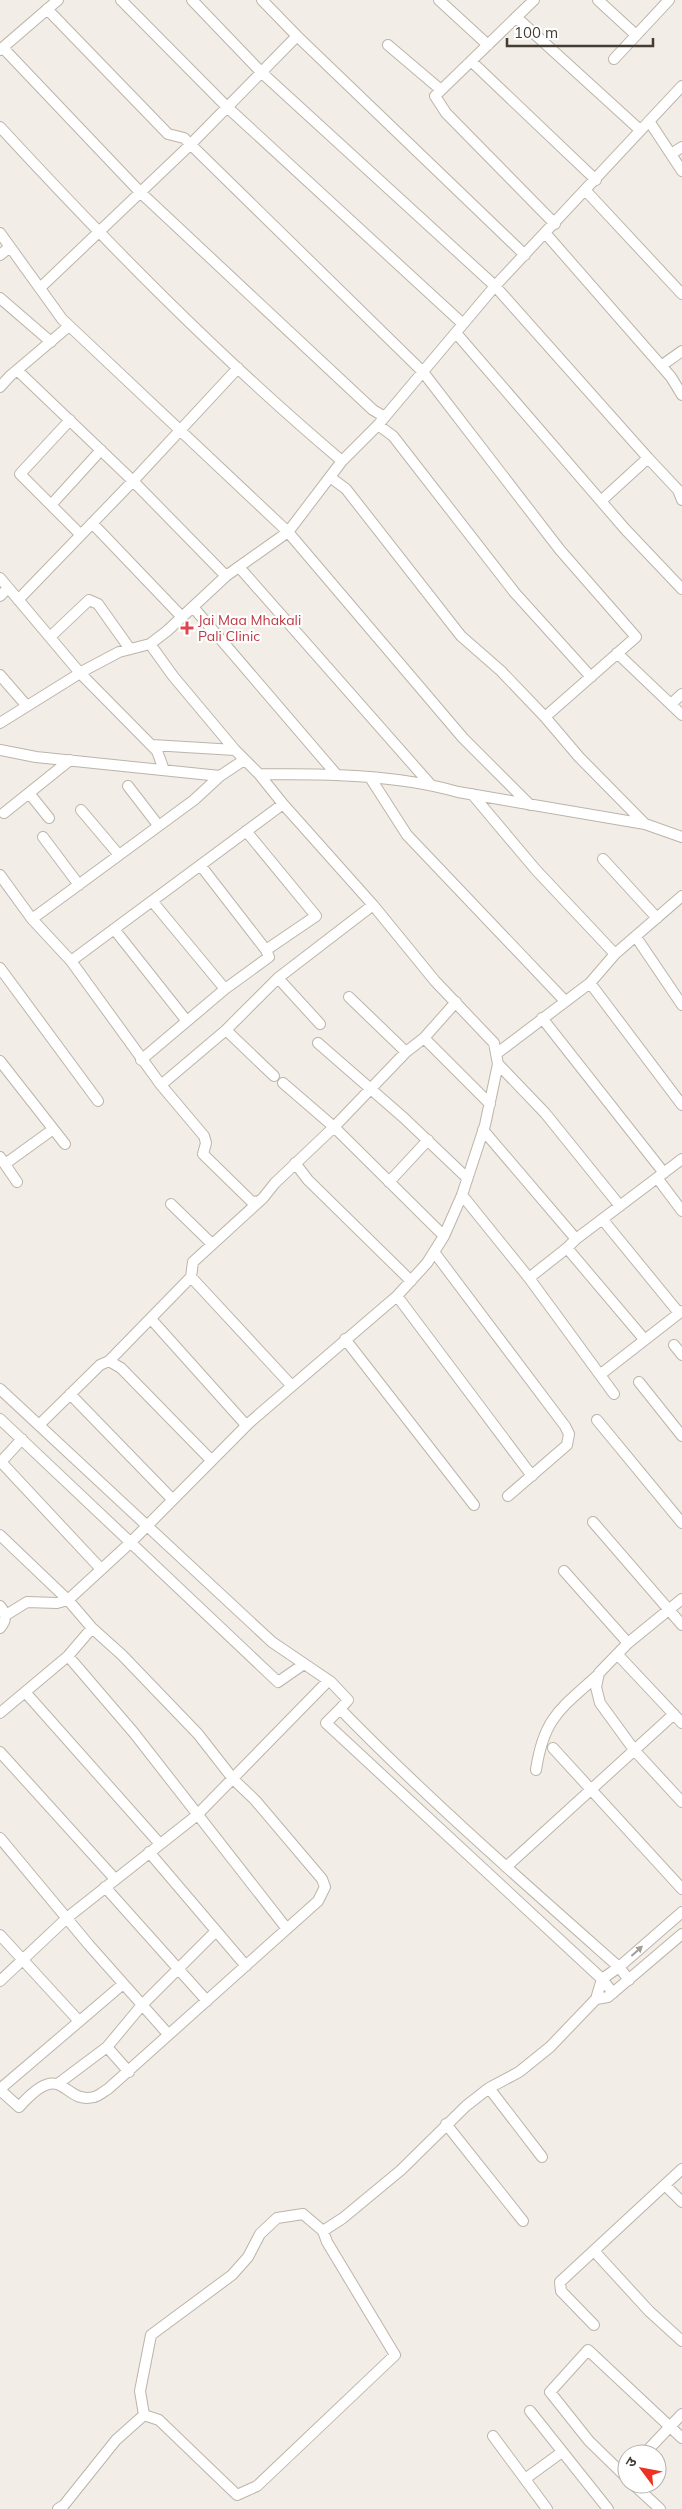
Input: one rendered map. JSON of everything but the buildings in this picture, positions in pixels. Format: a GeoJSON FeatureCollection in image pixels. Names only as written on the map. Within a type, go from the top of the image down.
{"type":"FeatureCollection","features":[{"type":"Feature","properties":{"kind":"street"},"geometry":{"type":"LineString","coordinates":[[58,0],[1,49],[140,192],[373,410],[515,593],[591,677]]}},
{"type":"Feature","properties":{"kind":"street"},"geometry":{"type":"LineString","coordinates":[[121,0],[226,107],[463,324]]}},
{"type":"Feature","properties":{"kind":"street"},"geometry":{"type":"LineString","coordinates":[[192,0],[261,72],[495,286],[648,458],[680,488],[682,500]]}},
{"type":"Feature","properties":{"kind":"street"},"geometry":{"type":"LineString","coordinates":[[262,0],[296,36],[525,255]]}},
{"type":"Feature","properties":{"kind":"street"},"geometry":{"type":"LineString","coordinates":[[440,0],[488,45]]}},
{"type":"Feature","properties":{"kind":"street"},"geometry":{"type":"LineString","coordinates":[[534,0],[435,96],[446,113],[555,224]]}},
{"type":"Feature","properties":{"kind":"street"},"geometry":{"type":"LineString","coordinates":[[598,0],[636,35]]}},
{"type":"Feature","properties":{"kind":"street"},"geometry":{"type":"LineString","coordinates":[[614,59],[669,0]]}},
{"type":"Feature","properties":{"kind":"street"},"geometry":{"type":"LineString","coordinates":[[47,9],[168,134],[184,138],[423,372],[560,550],[636,637],[545,717]]}},
{"type":"Feature","properties":{"kind":"street"},"geometry":{"type":"LineString","coordinates":[[516,17],[640,130]]}},
{"type":"Feature","properties":{"kind":"street"},"geometry":{"type":"LineString","coordinates":[[40,288],[190,144],[296,36]]}},
{"type":"Feature","properties":{"kind":"street"},"geometry":{"type":"LineString","coordinates":[[388,45],[442,90]]}},
{"type":"Feature","properties":{"kind":"street"},"geometry":{"type":"LineString","coordinates":[[471,61],[596,180]]}},
{"type":"Feature","properties":{"kind":"street"},"geometry":{"type":"LineString","coordinates":[[0,723],[26,705],[119,652],[150,644],[226,576],[288,532],[342,461],[382,421],[495,286],[546,234],[682,86]]}},
{"type":"Feature","properties":{"kind":"street"},"geometry":{"type":"LineString","coordinates":[[649,121],[682,171]]}},
{"type":"Feature","properties":{"kind":"street"},"geometry":{"type":"LineString","coordinates":[[0,127],[98,232],[280,409],[342,461]]}},
{"type":"Feature","properties":{"kind":"street"},"geometry":{"type":"LineString","coordinates":[[671,154],[682,147]]}},
{"type":"Feature","properties":{"kind":"street"},"geometry":{"type":"LineString","coordinates":[[586,191],[682,294]]}},
{"type":"Feature","properties":{"kind":"street"},"geometry":{"type":"LineString","coordinates":[[0,234],[69,326],[288,532],[463,738],[530,805]]}},
{"type":"Feature","properties":{"kind":"street"},"geometry":{"type":"LineString","coordinates":[[546,234],[661,366],[682,395]]}},
{"type":"Feature","properties":{"kind":"street"},"geometry":{"type":"LineString","coordinates":[[0,255],[10,247]]}},
{"type":"Feature","properties":{"kind":"street"},"geometry":{"type":"LineString","coordinates":[[0,298],[51,342]]}},
{"type":"Feature","properties":{"kind":"street"},"geometry":{"type":"LineString","coordinates":[[1,383],[69,326]]}},
{"type":"Feature","properties":{"kind":"street"},"geometry":{"type":"LineString","coordinates":[[456,333],[650,558],[682,589]]}},
{"type":"Feature","properties":{"kind":"street"},"geometry":{"type":"LineString","coordinates":[[661,366],[682,351]]}},
{"type":"Feature","properties":{"kind":"street"},"geometry":{"type":"LineString","coordinates":[[18,600],[133,481],[238,368]]}},
{"type":"Feature","properties":{"kind":"street"},"geometry":{"type":"LineString","coordinates":[[17,370],[133,481],[226,576]]}},
{"type":"Feature","properties":{"kind":"street"},"geometry":{"type":"LineString","coordinates":[[70,420],[20,474],[81,535]]}},
{"type":"Feature","properties":{"kind":"street"},"geometry":{"type":"LineString","coordinates":[[51,505],[101,450]]}},
{"type":"Feature","properties":{"kind":"street"},"geometry":{"type":"LineString","coordinates":[[601,501],[648,458]]}},
{"type":"Feature","properties":{"kind":"street"},"geometry":{"type":"LineString","coordinates":[[330,477],[346,488],[461,636],[501,671],[545,717],[579,757],[645,824]]}},
{"type":"Feature","properties":{"kind":"street"},"geometry":{"type":"LineString","coordinates":[[92,523],[182,617]]}},
{"type":"Feature","properties":{"kind":"street"},"geometry":{"type":"LineString","coordinates":[[239,567],[430,784]]}},
{"type":"Feature","properties":{"kind":"street"},"geometry":{"type":"LineString","coordinates":[[0,578],[80,673],[152,745],[157,751],[164,770]]}},
{"type":"Feature","properties":{"kind":"street"},"geometry":{"type":"LineString","coordinates":[[0,596],[8,588]]}},
{"type":"Feature","properties":{"kind":"street"},"geometry":{"type":"LineString","coordinates":[[50,637],[89,600],[98,604],[130,649]]}},
{"type":"Feature","properties":{"kind":"street"},"geometry":{"type":"LineString","coordinates":[[193,607],[336,774]]}},
{"type":"Feature","properties":{"kind":"street"},"geometry":{"type":"LineString","coordinates":[[0,1628],[5,1620],[3,1610],[27,1602],[56,1603],[68,1600],[130,1543],[246,1425],[397,1296],[411,1281],[444,1236],[462,1195],[484,1130],[497,1059],[494,1043],[408,949],[373,904],[283,804],[259,774],[235,750],[172,676],[150,644]]}},
{"type":"Feature","properties":{"kind":"street"},"geometry":{"type":"LineString","coordinates":[[617,653],[682,715]]}},
{"type":"Feature","properties":{"kind":"street"},"geometry":{"type":"LineString","coordinates":[[0,674],[26,705]]}},
{"type":"Feature","properties":{"kind":"street"},"geometry":{"type":"LineString","coordinates":[[671,704],[682,694]]}},
{"type":"Feature","properties":{"kind":"street"},"geometry":{"type":"LineString","coordinates":[[152,745],[235,750]]}},
{"type":"Feature","properties":{"kind":"street"},"geometry":{"type":"LineString","coordinates":[[0,750],[70,760],[220,776]]}},
{"type":"Feature","properties":{"kind":"street"},"geometry":{"type":"LineString","coordinates":[[4,813],[70,760]]}},
{"type":"Feature","properties":{"kind":"street"},"geometry":{"type":"LineString","coordinates":[[32,919],[194,800],[220,776],[244,760]]}},
{"type":"Feature","properties":{"kind":"street"},"geometry":{"type":"LineString","coordinates":[[259,774],[336,774],[430,784],[530,805],[645,824],[682,837]]}},
{"type":"Feature","properties":{"kind":"street"},"geometry":{"type":"LineString","coordinates":[[372,779],[407,835],[565,1001]]}},
{"type":"Feature","properties":{"kind":"street"},"geometry":{"type":"LineString","coordinates":[[128,786],[158,825]]}},
{"type":"Feature","properties":{"kind":"street"},"geometry":{"type":"LineString","coordinates":[[30,793],[49,818]]}},
{"type":"Feature","properties":{"kind":"street"},"geometry":{"type":"LineString","coordinates":[[472,794],[536,870],[616,954]]}},
{"type":"Feature","properties":{"kind":"street"},"geometry":{"type":"LineString","coordinates":[[71,961],[283,804]]}},
{"type":"Feature","properties":{"kind":"street"},"geometry":{"type":"LineString","coordinates":[[81,810],[119,855]]}},
{"type":"Feature","properties":{"kind":"street"},"geometry":{"type":"LineString","coordinates":[[246,831],[316,916],[266,950]]}},
{"type":"Feature","properties":{"kind":"street"},"geometry":{"type":"LineString","coordinates":[[44,837],[79,885]]}},
{"type":"Feature","properties":{"kind":"street"},"geometry":{"type":"LineString","coordinates":[[602,859],[657,918]]}},
{"type":"Feature","properties":{"kind":"street"},"geometry":{"type":"LineString","coordinates":[[141,1060],[186,1020],[269,957],[266,950],[201,866]]}},
{"type":"Feature","properties":{"kind":"street"},"geometry":{"type":"LineString","coordinates":[[0,875],[32,919],[71,961],[141,1060],[204,1136],[206,1143],[203,1154],[252,1201],[258,1202]]}},
{"type":"Feature","properties":{"kind":"street"},"geometry":{"type":"LineString","coordinates":[[497,1059],[542,1018],[590,983],[616,954],[682,896]]}},
{"type":"Feature","properties":{"kind":"street"},"geometry":{"type":"LineString","coordinates":[[152,901],[225,989]]}},
{"type":"Feature","properties":{"kind":"street"},"geometry":{"type":"LineString","coordinates":[[161,1085],[226,1030],[278,978],[373,904]]}},
{"type":"Feature","properties":{"kind":"street"},"geometry":{"type":"LineString","coordinates":[[114,929],[186,1020]]}},
{"type":"Feature","properties":{"kind":"street"},"geometry":{"type":"LineString","coordinates":[[636,938],[682,1005]]}},
{"type":"Feature","properties":{"kind":"street"},"geometry":{"type":"LineString","coordinates":[[0,968],[98,1101]]}},
{"type":"Feature","properties":{"kind":"street"},"geometry":{"type":"LineString","coordinates":[[278,978],[320,1024]]}},
{"type":"Feature","properties":{"kind":"street"},"geometry":{"type":"LineString","coordinates":[[590,983],[682,1105]]}},
{"type":"Feature","properties":{"kind":"street"},"geometry":{"type":"LineString","coordinates":[[349,997],[406,1052]]}},
{"type":"Feature","properties":{"kind":"street"},"geometry":{"type":"LineString","coordinates":[[39,1425],[100,1364],[109,1361],[151,1319],[191,1277],[193,1262],[258,1202],[295,1163],[334,1127],[406,1052],[424,1038],[456,1002]]}},
{"type":"Feature","properties":{"kind":"street"},"geometry":{"type":"LineString","coordinates":[[542,1018],[661,1176],[682,1211]]}},
{"type":"Feature","properties":{"kind":"street"},"geometry":{"type":"LineString","coordinates":[[226,1030],[274,1076]]}},
{"type":"Feature","properties":{"kind":"street"},"geometry":{"type":"LineString","coordinates":[[424,1038],[490,1104]]}},
{"type":"Feature","properties":{"kind":"street"},"geometry":{"type":"LineString","coordinates":[[318,1044],[428,1140],[467,1178]]}},
{"type":"Feature","properties":{"kind":"street"},"geometry":{"type":"LineString","coordinates":[[497,1059],[545,1113],[620,1206]]}},
{"type":"Feature","properties":{"kind":"street"},"geometry":{"type":"LineString","coordinates":[[0,1062],[65,1144]]}},
{"type":"Feature","properties":{"kind":"street"},"geometry":{"type":"LineString","coordinates":[[283,1083],[334,1127],[444,1236]]}},
{"type":"Feature","properties":{"kind":"street"},"geometry":{"type":"LineString","coordinates":[[17,1182],[3,1161],[52,1130]]}},
{"type":"Feature","properties":{"kind":"street"},"geometry":{"type":"LineString","coordinates":[[484,1130],[576,1239]]}},
{"type":"Feature","properties":{"kind":"street"},"geometry":{"type":"LineString","coordinates":[[389,1182],[428,1140]]}},
{"type":"Feature","properties":{"kind":"street"},"geometry":{"type":"LineString","coordinates":[[529,1278],[576,1239],[682,1159]]}},
{"type":"Feature","properties":{"kind":"street"},"geometry":{"type":"LineString","coordinates":[[295,1163],[308,1180],[411,1281]]}},
{"type":"Feature","properties":{"kind":"street"},"geometry":{"type":"LineString","coordinates":[[462,1195],[529,1278],[614,1394]]}},
{"type":"Feature","properties":{"kind":"street"},"geometry":{"type":"LineString","coordinates":[[171,1204],[212,1244]]}},
{"type":"Feature","properties":{"kind":"street"},"geometry":{"type":"LineString","coordinates":[[601,1374],[681,1312],[603,1220]]}},
{"type":"Feature","properties":{"kind":"street"},"geometry":{"type":"LineString","coordinates":[[567,1248],[644,1339]]}},
{"type":"Feature","properties":{"kind":"street"},"geometry":{"type":"LineString","coordinates":[[434,1252],[565,1426],[569,1434],[566,1446],[508,1496]]}},
{"type":"Feature","properties":{"kind":"street"},"geometry":{"type":"LineString","coordinates":[[191,1277],[291,1386]]}},
{"type":"Feature","properties":{"kind":"street"},"geometry":{"type":"LineString","coordinates":[[397,1296],[532,1476]]}},
{"type":"Feature","properties":{"kind":"street"},"geometry":{"type":"LineString","coordinates":[[151,1319],[246,1425]]}},
{"type":"Feature","properties":{"kind":"street"},"geometry":{"type":"LineString","coordinates":[[345,1339],[474,1505]]}},
{"type":"Feature","properties":{"kind":"street"},"geometry":{"type":"LineString","coordinates":[[674,1345],[682,1355]]}},
{"type":"Feature","properties":{"kind":"street"},"geometry":{"type":"LineString","coordinates":[[109,1361],[120,1368],[211,1460]]}},
{"type":"Feature","properties":{"kind":"street"},"geometry":{"type":"LineString","coordinates":[[639,1382],[682,1436]]}},
{"type":"Feature","properties":{"kind":"street"},"geometry":{"type":"LineString","coordinates":[[0,1389],[272,1642],[328,1681],[348,1700],[326,1723],[602,1979],[613,1993]]}},
{"type":"Feature","properties":{"kind":"street"},"geometry":{"type":"LineString","coordinates":[[70,1394],[172,1499]]}},
{"type":"Feature","properties":{"kind":"street"},"geometry":{"type":"LineString","coordinates":[[0,1419],[278,1682],[304,1664]]}},
{"type":"Feature","properties":{"kind":"street"},"geometry":{"type":"LineString","coordinates":[[597,1420],[682,1523]]}},
{"type":"Feature","properties":{"kind":"street"},"geometry":{"type":"LineString","coordinates":[[22,1439],[0,1462],[101,1569]]}},
{"type":"Feature","properties":{"kind":"street"},"geometry":{"type":"LineString","coordinates":[[593,1522],[682,1625]]}},
{"type":"Feature","properties":{"kind":"street"},"geometry":{"type":"LineString","coordinates":[[0,1535],[68,1600],[92,1628],[122,1655],[198,1734],[234,1780],[255,1800],[322,1878],[325,1887],[324,1894],[287,1929],[168,2034],[129,2072],[96,2097],[85,2097],[59,2083],[44,2084],[19,2107],[0,2090],[78,2020],[123,1984]]}},
{"type":"Feature","properties":{"kind":"street"},"geometry":{"type":"LineString","coordinates":[[564,1571],[628,1644]]}},
{"type":"Feature","properties":{"kind":"street"},"geometry":{"type":"LineString","coordinates":[[536,1770],[538,1756],[552,1718],[628,1644],[682,1599]]}},
{"type":"Feature","properties":{"kind":"street"},"geometry":{"type":"LineString","coordinates":[[0,1713],[68,1656],[92,1628]]}},
{"type":"Feature","properties":{"kind":"street"},"geometry":{"type":"LineString","coordinates":[[618,1655],[682,1723]]}},
{"type":"Feature","properties":{"kind":"street"},"geometry":{"type":"LineString","coordinates":[[68,1656],[134,1734],[196,1816],[287,1929]]}},
{"type":"Feature","properties":{"kind":"street"},"geometry":{"type":"LineString","coordinates":[[599,1673],[596,1687],[600,1703],[635,1751],[682,1802]]}},
{"type":"Feature","properties":{"kind":"street"},"geometry":{"type":"LineString","coordinates":[[0,1981],[68,1917],[196,1816],[234,1780],[328,1681]]}},
{"type":"Feature","properties":{"kind":"street"},"geometry":{"type":"LineString","coordinates":[[25,1692],[160,1844]]}},
{"type":"Feature","properties":{"kind":"street"},"geometry":{"type":"LineString","coordinates":[[340,1709],[432,1800],[619,1967],[629,1980]]}},
{"type":"Feature","properties":{"kind":"street"},"geometry":{"type":"LineString","coordinates":[[506,1867],[674,1714]]}},
{"type":"Feature","properties":{"kind":"street"},"geometry":{"type":"LineString","coordinates":[[553,1748],[682,1889]]}},
{"type":"Feature","properties":{"kind":"street"},"geometry":{"type":"LineString","coordinates":[[0,1752],[116,1879]]}},
{"type":"Feature","properties":{"kind":"street"},"geometry":{"type":"LineString","coordinates":[[0,1838],[123,1984],[168,2034]]}},
{"type":"Feature","properties":{"kind":"street"},"geometry":{"type":"LineString","coordinates":[[149,1852],[246,1966]]}},
{"type":"Feature","properties":{"kind":"street"},"geometry":{"type":"LineString","coordinates":[[105,1887],[178,1971],[207,2001]]}},
{"type":"Feature","properties":{"kind":"street"},"geometry":{"type":"LineString","coordinates":[[323,2230],[343,2218],[401,2170],[427,2146],[446,2124],[489,2088],[519,2072],[550,2047],[596,1999],[602,1979],[619,1967],[682,1912]]}},
{"type":"Feature","properties":{"kind":"street"},"geometry":{"type":"LineString","coordinates":[[59,2083],[107,2047],[142,2005],[216,1931]]}},
{"type":"Feature","properties":{"kind":"street"},"geometry":{"type":"LineString","coordinates":[[596,1999],[608,1997],[682,1934]]}},
{"type":"Feature","properties":{"kind":"street"},"geometry":{"type":"LineString","coordinates":[[0,1935],[78,2020]]}},
{"type":"Feature","properties":{"kind":"street"},"geometry":{"type":"LineString","coordinates":[[107,2047],[129,2072]]}},
{"type":"Feature","properties":{"kind":"street"},"geometry":{"type":"LineString","coordinates":[[489,2088],[542,2157]]}},
{"type":"Feature","properties":{"kind":"street"},"geometry":{"type":"LineString","coordinates":[[446,2124],[522,2221]]}},
{"type":"Feature","properties":{"kind":"street"},"geometry":{"type":"LineString","coordinates":[[594,2325],[561,2291],[560,2282],[682,2169]]}},
{"type":"Feature","properties":{"kind":"street"},"geometry":{"type":"LineString","coordinates":[[665,2185],[682,2202]]}},
{"type":"Feature","properties":{"kind":"street"},"geometry":{"type":"LineString","coordinates":[[303,2214],[323,2230],[327,2242],[395,2355],[257,2486],[237,2495],[159,2420],[144,2415],[140,2391],[151,2335],[232,2275],[248,2257],[260,2234],[277,2218],[303,2214]]}},
{"type":"Feature","properties":{"kind":"street"},"geometry":{"type":"LineString","coordinates":[[594,2251],[649,2311],[682,2341]]}},
{"type":"Feature","properties":{"kind":"street"},"geometry":{"type":"LineString","coordinates":[[617,2467],[589,2441],[550,2392],[588,2350],[682,2438]]}},
{"type":"Feature","properties":{"kind":"street"},"geometry":{"type":"LineString","coordinates":[[530,2411],[608,2509]]}},
{"type":"Feature","properties":{"kind":"street"},"geometry":{"type":"LineString","coordinates":[[654,2444],[682,2414]]}},
{"type":"Feature","properties":{"kind":"street"},"geometry":{"type":"LineString","coordinates":[[58,2509],[64,2505],[116,2440],[144,2415]]}},
{"type":"Feature","properties":{"kind":"street"},"geometry":{"type":"LineString","coordinates":[[493,2436],[547,2509]]}},
{"type":"Feature","properties":{"kind":"street"},"geometry":{"type":"LineString","coordinates":[[525,2479],[562,2452]]}},
{"type":"Feature","properties":{"kind":"street"},"geometry":{"type":"LineString","coordinates":[[644,2494],[660,2509]]}},
{"type":"Feature","properties":{"kind":"place","name":"Jai Maa Mhakali Pali Clinic"},"geometry":{"type":"Point","coordinates":[187,628]}}]}
